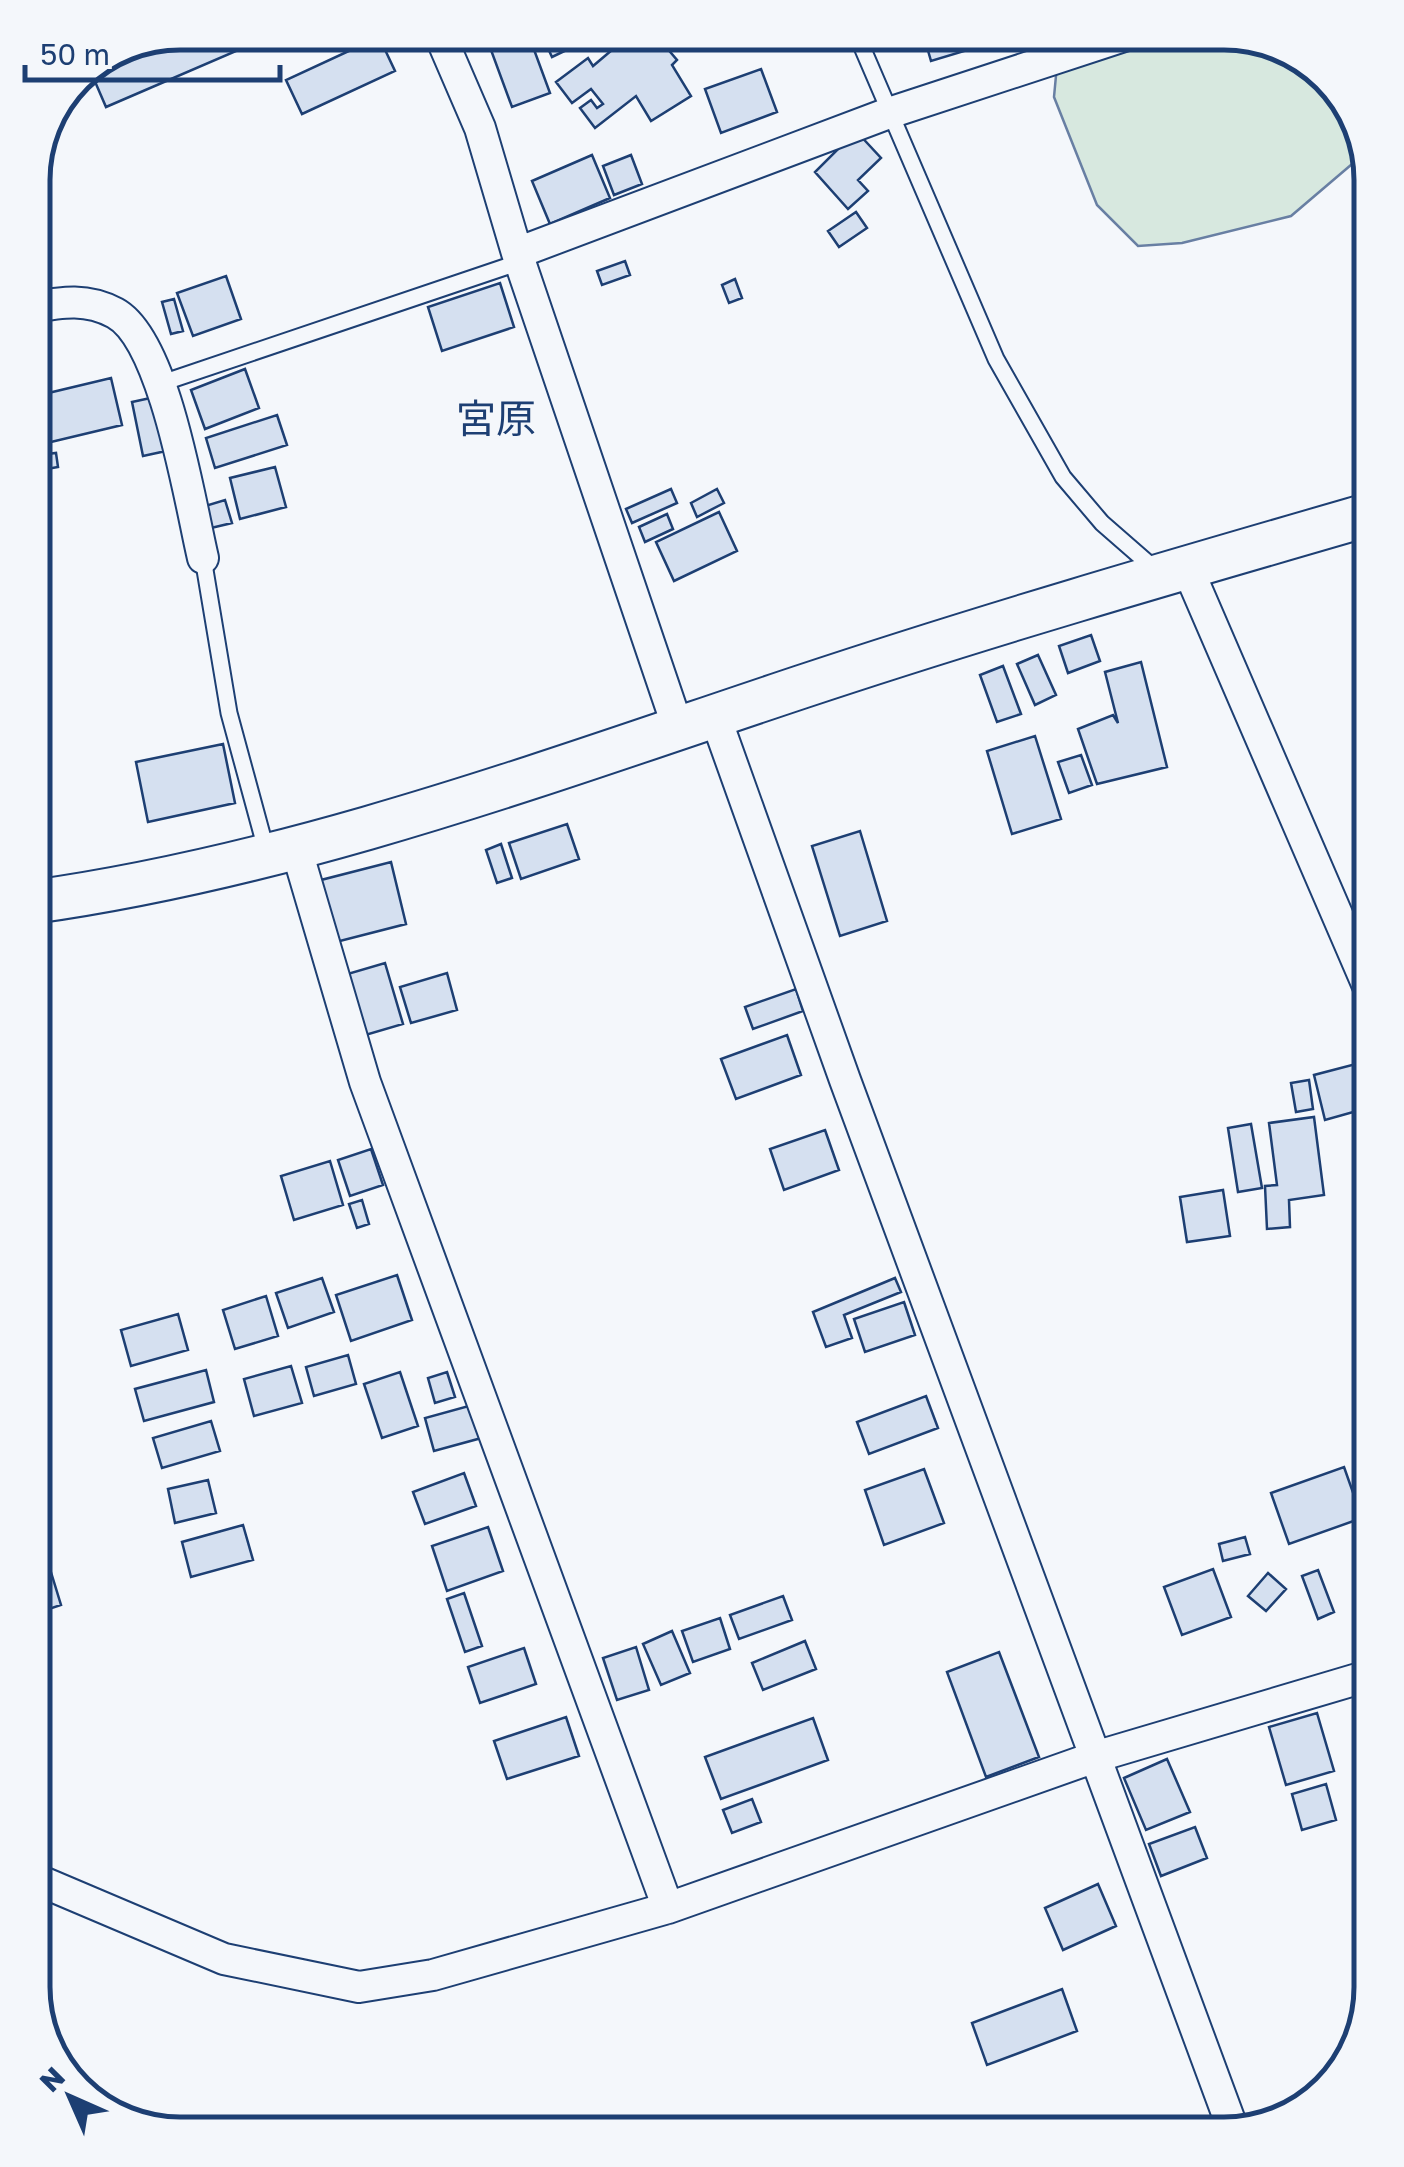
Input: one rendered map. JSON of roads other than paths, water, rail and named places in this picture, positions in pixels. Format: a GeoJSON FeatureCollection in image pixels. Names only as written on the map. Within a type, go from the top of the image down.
{"type":"FeatureCollection","features":[{"type":"Feature","properties":{"kind":"street"},"geometry":{"type":"LineString","coordinates":[[447,50],[480,128],[518,258],[696,722],[852,1099],[1228,2117]]}},
{"type":"Feature","properties":{"kind":"street"},"geometry":{"type":"LineString","coordinates":[[518,258],[1040,50]]}},
{"type":"Feature","properties":{"kind":"street"},"geometry":{"type":"LineString","coordinates":[[50,304],[76,300],[118,314],[134,332],[162,383],[203,558]]}},
{"type":"Feature","properties":{"kind":"street"},"geometry":{"type":"LineString","coordinates":[[50,900],[131,888],[282,854],[1173,570],[1354,519]]}},
{"type":"Feature","properties":{"kind":"street"},"geometry":{"type":"LineString","coordinates":[[1173,570],[1354,957]]}},
{"type":"Feature","properties":{"kind":"street"},"geometry":{"type":"LineString","coordinates":[[282,854],[668,1908]]}},
{"type":"Feature","properties":{"kind":"street"},"geometry":{"type":"LineString","coordinates":[[50,1886],[224,1959],[359,1987],[433,1975],[668,1908],[1098,1756],[1354,1680]]}},
{"type":"Feature","properties":{"kind":"lane"},"geometry":{"type":"LineString","coordinates":[[863,50],[996,359],[1064,477],[1102,522],[1173,570]]}},
{"type":"Feature","properties":{"kind":"lane"},"geometry":{"type":"LineString","coordinates":[[162,383],[518,258]]}},
{"type":"Feature","properties":{"kind":"lane"},"geometry":{"type":"LineString","coordinates":[[203,558],[230,714],[282,854]]}},
{"type":"Feature","properties":{"kind":"district","name":"宮原"},"geometry":{"type":"Point","coordinates":[496,418]}}]}
